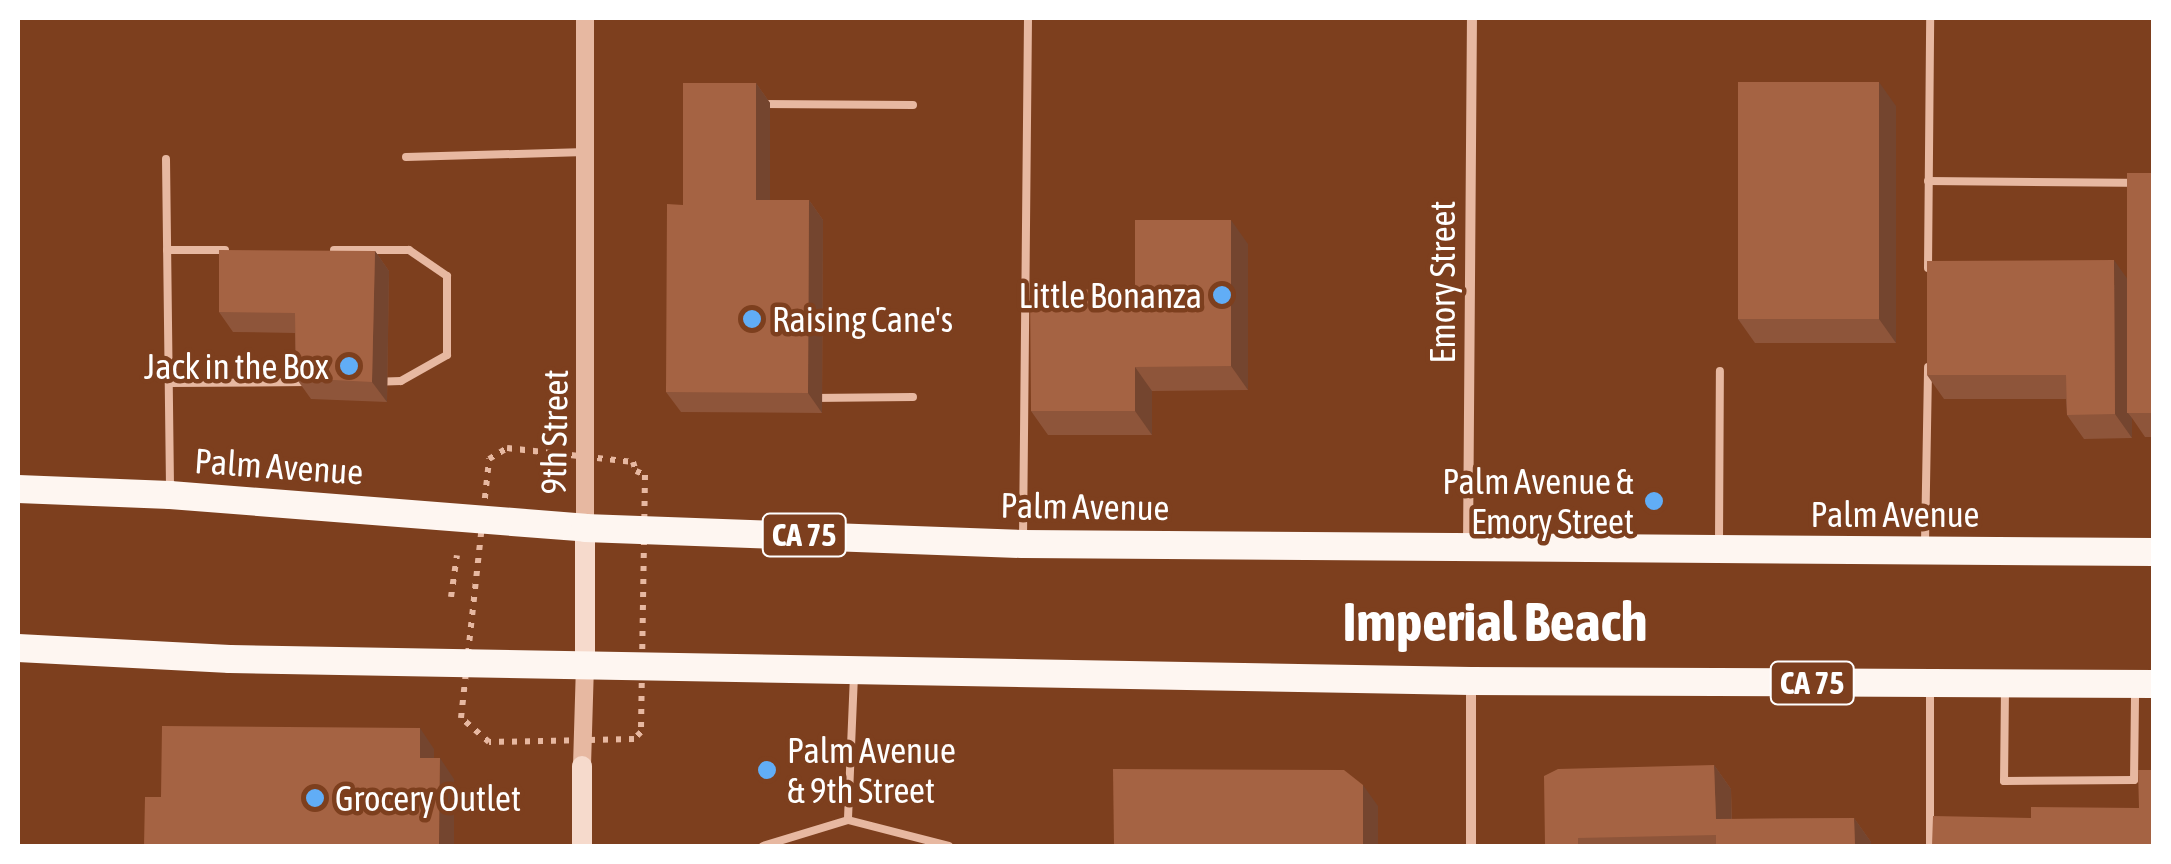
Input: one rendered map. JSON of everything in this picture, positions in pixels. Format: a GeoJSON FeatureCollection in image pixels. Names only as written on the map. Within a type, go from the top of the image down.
{"type":"FeatureCollection","features":[{"type":"Feature","properties":{"kind":"highway","name":"Palm Avenue"},"geometry":{"type":"LineString","coordinates":[[18,489],[170,495],[584,528],[1023,544],[1468,546],[1718,552],[2154,552]]}},
{"type":"Feature","properties":{"kind":"highway","name":"CA 75"},"geometry":{"type":"LineString","coordinates":[[18,648],[230,659],[1471,682],[2144,684]]}},
{"type":"Feature","properties":{"kind":"main road","name":"9th Street"},"geometry":{"type":"LineString","coordinates":[[584,528],[584,664]]}},
{"type":"Feature","properties":{"kind":"main road","name":"9th Street"},"geometry":{"type":"LineString","coordinates":[[582,766],[582,846]]}},
{"type":"Feature","properties":{"kind":"street","name":"9th Street"},"geometry":{"type":"LineString","coordinates":[[584,528],[585,18]]}},
{"type":"Feature","properties":{"kind":"street","name":"Emory Street"},"geometry":{"type":"LineString","coordinates":[[1468,546],[1472,18]]}},
{"type":"Feature","properties":{"kind":"street","name":"9th Street"},"geometry":{"type":"LineString","coordinates":[[582,766],[584,664]]}},
{"type":"Feature","properties":{"kind":"street"},"geometry":{"type":"LineString","coordinates":[[1471,682],[1472,846]]}},
{"type":"Feature","properties":{"kind":"lane"},"geometry":{"type":"LineString","coordinates":[[1023,544],[1028,18]]}},
{"type":"Feature","properties":{"kind":"lane"},"geometry":{"type":"LineString","coordinates":[[1928,277],[1930,18]]}},
{"type":"Feature","properties":{"kind":"lane"},"geometry":{"type":"LineString","coordinates":[[742,104],[913,105]]}},
{"type":"Feature","properties":{"kind":"lane"},"geometry":{"type":"LineString","coordinates":[[406,156],[586,152]]}},
{"type":"Feature","properties":{"kind":"lane"},"geometry":{"type":"LineString","coordinates":[[166,159],[170,495]]}},
{"type":"Feature","properties":{"kind":"lane"},"geometry":{"type":"LineString","coordinates":[[1928,181],[2154,183]]}},
{"type":"Feature","properties":{"kind":"lane"},"geometry":{"type":"LineString","coordinates":[[167,250],[242,250]]}},
{"type":"Feature","properties":{"kind":"lane"},"geometry":{"type":"LineString","coordinates":[[316,250],[409,250],[447,276],[447,355],[401,382],[362,382]]}},
{"type":"Feature","properties":{"kind":"lane"},"geometry":{"type":"LineString","coordinates":[[1924,551],[1928,354]]}},
{"type":"Feature","properties":{"kind":"lane"},"geometry":{"type":"LineString","coordinates":[[1718,552],[1720,371]]}},
{"type":"Feature","properties":{"kind":"lane"},"geometry":{"type":"LineString","coordinates":[[168,383],[324,382]]}},
{"type":"Feature","properties":{"kind":"lane"},"geometry":{"type":"LineString","coordinates":[[802,398],[913,397]]}},
{"type":"Feature","properties":{"kind":"lane"},"geometry":{"type":"LineString","coordinates":[[848,820],[854,668]]}},
{"type":"Feature","properties":{"kind":"lane"},"geometry":{"type":"LineString","coordinates":[[1930,683],[1930,846]]}},
{"type":"Feature","properties":{"kind":"lane"},"geometry":{"type":"LineString","coordinates":[[2005,683],[2004,780],[2134,780],[2144,684]]}},
{"type":"Feature","properties":{"kind":"lane"},"geometry":{"type":"LineString","coordinates":[[762,846],[848,820],[949,846]]}},
{"type":"Feature","properties":{"kind":"path"},"geometry":{"type":"LineString","coordinates":[[451,597],[458,549]]}},
{"type":"Feature","properties":{"kind":"building"},"geometry":{"type":"Polygon","coordinates":[[[1738,82],[1879,82],[1879,319],[1738,319],[1738,82]]]}},
{"type":"Feature","properties":{"kind":"building","name":"Raising Cane's"},"geometry":{"type":"Polygon","coordinates":[[[683,83],[756,83],[756,200],[809,200],[808,393],[666,392],[667,204],[683,205],[683,83]]]}},
{"type":"Feature","properties":{"kind":"building"},"geometry":{"type":"Polygon","coordinates":[[[2127,173],[2154,173],[2154,413],[2127,413],[2127,173]]]}},
{"type":"Feature","properties":{"kind":"building"},"geometry":{"type":"Polygon","coordinates":[[[1135,220],[1231,220],[1231,366],[1135,367],[1135,411],[1031,411],[1030,290],[1135,289],[1135,220]]]}},
{"type":"Feature","properties":{"kind":"building","name":"Jack in the Box"},"geometry":{"type":"Polygon","coordinates":[[[219,250],[375,251],[372,382],[296,378],[295,313],[219,312],[219,250]]]}},
{"type":"Feature","properties":{"kind":"building"},"geometry":{"type":"Polygon","coordinates":[[[2114,260],[2115,414],[2067,415],[2066,375],[1927,375],[1927,261],[2114,260]]]}},
{"type":"Feature","properties":{"kind":"building","name":"Grocery Outlet"},"geometry":{"type":"Polygon","coordinates":[[[162,726],[420,728],[420,758],[440,758],[439,846],[144,846],[145,797],[161,797],[162,726]]]}},
{"type":"Feature","properties":{"kind":"building"},"geometry":{"type":"Polygon","coordinates":[[[1714,765],[1716,819],[1854,818],[1855,846],[1716,846],[1716,835],[1578,838],[1578,846],[1545,846],[1544,776],[1558,769],[1714,765]]]}},
{"type":"Feature","properties":{"kind":"building"},"geometry":{"type":"Polygon","coordinates":[[[1113,769],[1344,770],[1363,785],[1363,846],[1114,846],[1113,769]]]}},
{"type":"Feature","properties":{"kind":"building"},"geometry":{"type":"Polygon","coordinates":[[[2138,770],[2154,770],[2154,846],[1932,846],[1933,816],[2031,818],[2031,807],[2139,808],[2138,770]]]}},
{"type":"Feature","properties":{"kind":"place","name":"Little Bonanza"},"geometry":{"type":"Point","coordinates":[1222,295]}},
{"type":"Feature","properties":{"kind":"place","name":"Raising Cane's"},"geometry":{"type":"Point","coordinates":[752,319]}},
{"type":"Feature","properties":{"kind":"place","name":"Jack in the Box"},"geometry":{"type":"Point","coordinates":[349,366]}},
{"type":"Feature","properties":{"kind":"place","name":"Palm Avenue & Emory Street"},"geometry":{"type":"Point","coordinates":[1654,501]}},
{"type":"Feature","properties":{"kind":"place","name":"Palm Avenue & 9th Street"},"geometry":{"type":"Point","coordinates":[767,770]}},
{"type":"Feature","properties":{"kind":"place","name":"Grocery Outlet"},"geometry":{"type":"Point","coordinates":[315,798]}},
{"type":"Feature","properties":{"kind":"district","name":"Imperial Beach"},"geometry":{"type":"Point","coordinates":[1495,622]}}]}
